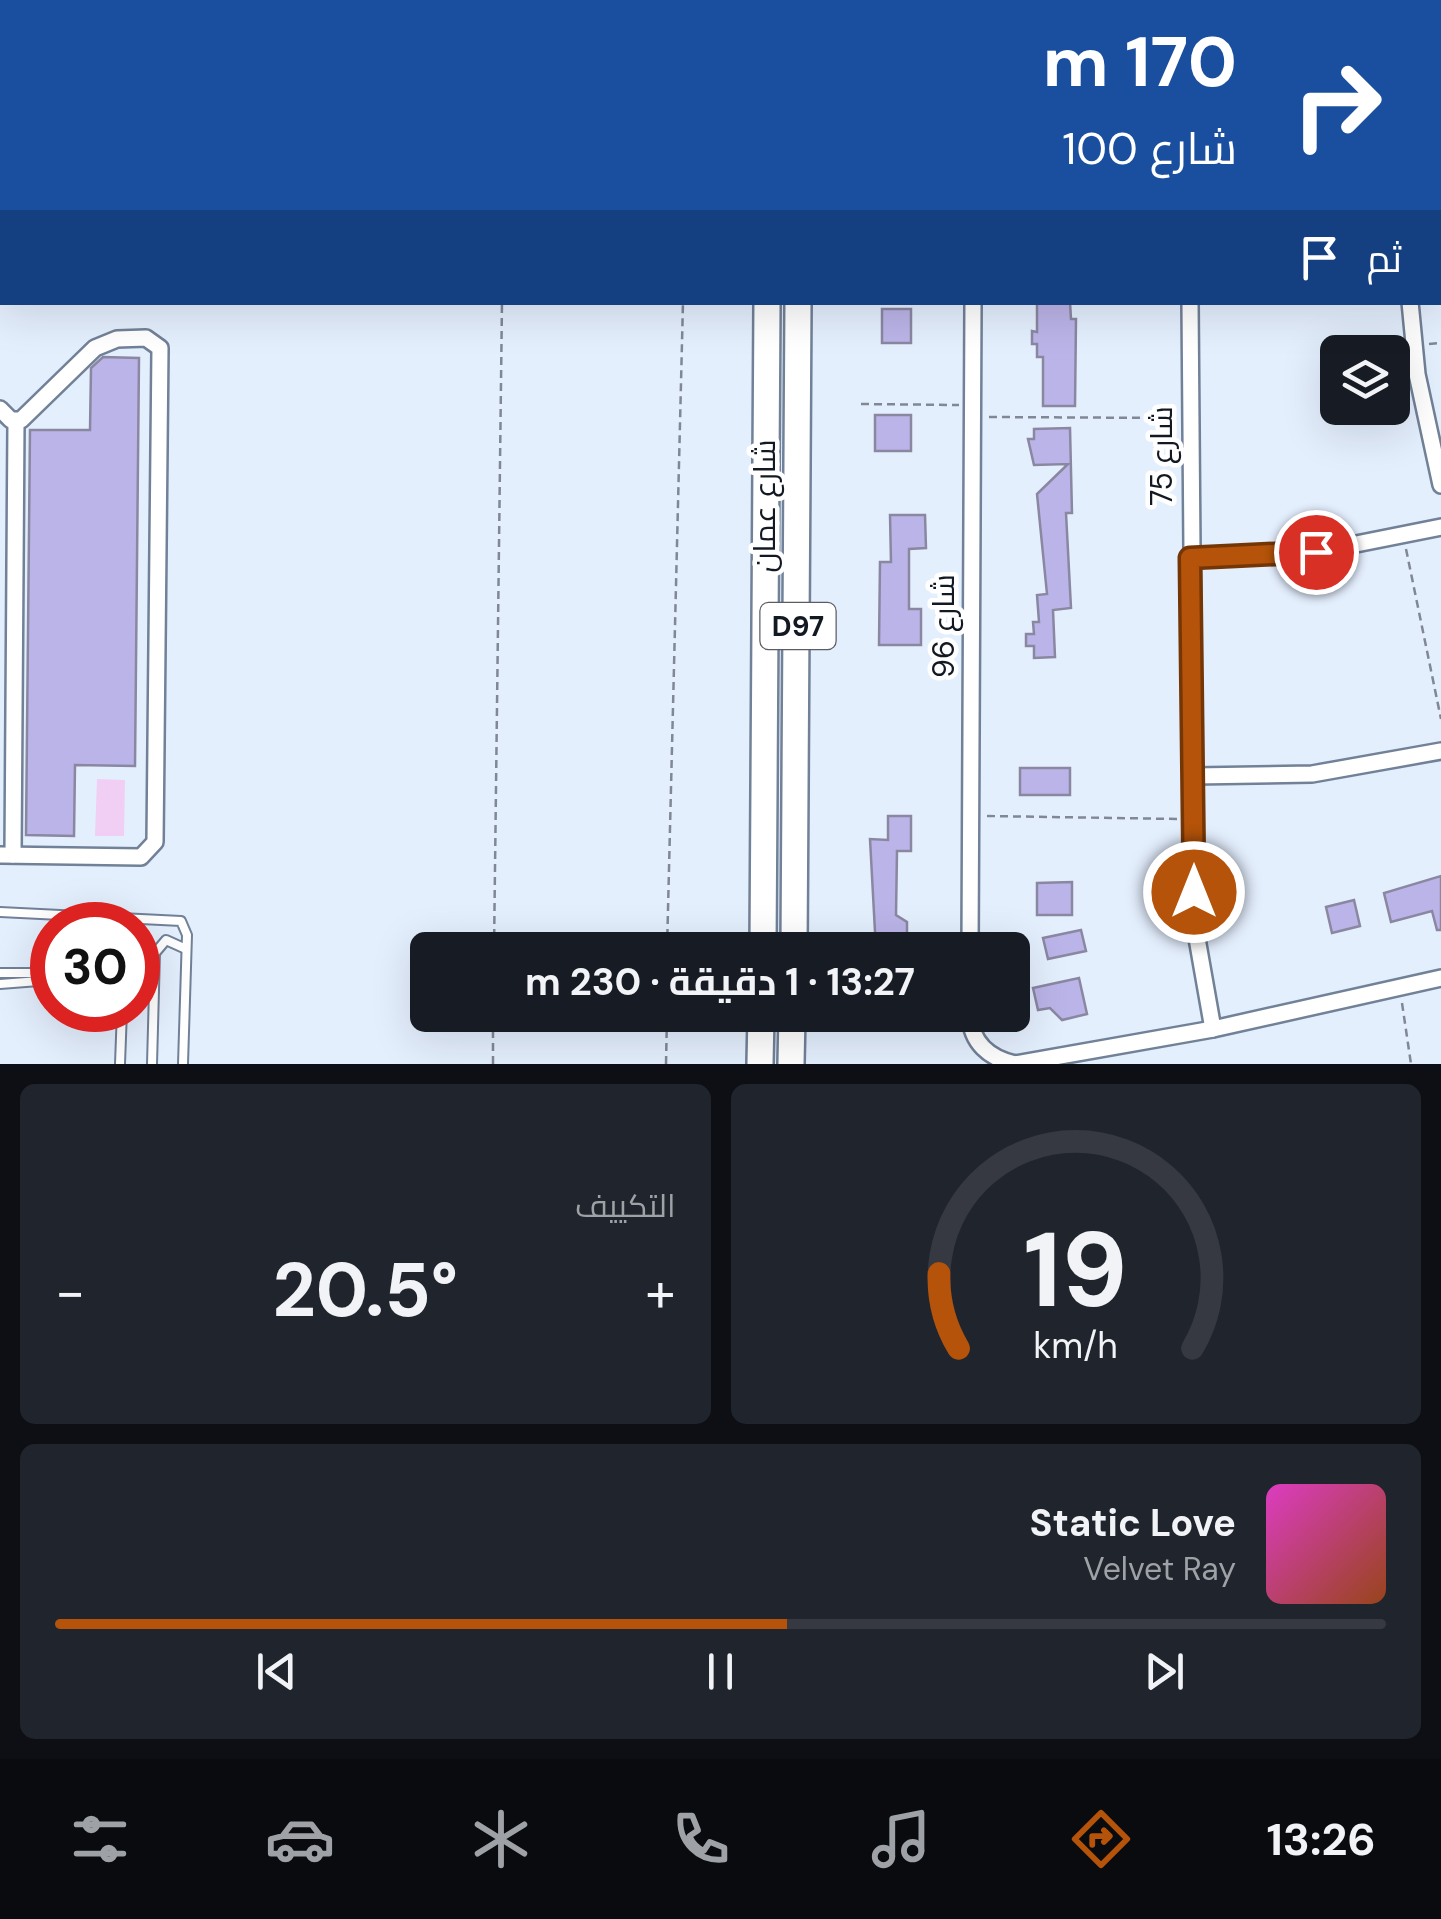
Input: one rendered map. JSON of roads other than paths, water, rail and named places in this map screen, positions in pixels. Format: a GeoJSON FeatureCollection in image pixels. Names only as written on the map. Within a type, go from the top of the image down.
{"type":"FeatureCollection","features":[{"type":"Feature","properties":{"kind":"main road","name":"شارع عمان"},"geometry":{"type":"LineString","coordinates":[[763,932],[767,305]]}},
{"type":"Feature","properties":{"kind":"main road","name":"شارع عمان"},"geometry":{"type":"LineString","coordinates":[[794,932],[798,305]]}},
{"type":"Feature","properties":{"kind":"main road"},"geometry":{"type":"LineString","coordinates":[[760,1064],[761,1032]]}},
{"type":"Feature","properties":{"kind":"main road"},"geometry":{"type":"LineString","coordinates":[[791,1064],[792,1032]]}},
{"type":"Feature","properties":{"kind":"street","name":"شارع 96"},"geometry":{"type":"LineString","coordinates":[[970,932],[973,305]]}},
{"type":"Feature","properties":{"kind":"street","name":"شارع 75"},"geometry":{"type":"LineString","coordinates":[[1190,305],[1195,927],[1213,1028]]}},
{"type":"Feature","properties":{"kind":"street"},"geometry":{"type":"LineString","coordinates":[[1410,305],[1417,374],[1441,485]]}},
{"type":"Feature","properties":{"kind":"street"},"geometry":{"type":"LineString","coordinates":[[146,338],[160,348],[156,842],[141,856],[6,855],[16,422],[100,345],[146,338]]}},
{"type":"Feature","properties":{"kind":"street"},"geometry":{"type":"LineString","coordinates":[[0,409],[16,422]]}},
{"type":"Feature","properties":{"kind":"street"},"geometry":{"type":"LineString","coordinates":[[1190,558],[1316,552],[1441,527]]}},
{"type":"Feature","properties":{"kind":"street"},"geometry":{"type":"LineString","coordinates":[[1194,776],[1312,774],[1441,751]]}},
{"type":"Feature","properties":{"kind":"street"},"geometry":{"type":"LineString","coordinates":[[974,1032],[986,1052],[1015,1064],[1213,1028],[1441,978]]}},
{"type":"Feature","properties":{"kind":"lane"},"geometry":{"type":"LineString","coordinates":[[0,912],[173,917],[187,929],[183,1064]]}},
{"type":"Feature","properties":{"kind":"lane"},"geometry":{"type":"LineString","coordinates":[[160,945],[172,940],[186,949]]}},
{"type":"Feature","properties":{"kind":"lane"},"geometry":{"type":"LineString","coordinates":[[0,973],[28,977]]}},
{"type":"Feature","properties":{"kind":"lane"},"geometry":{"type":"LineString","coordinates":[[0,984],[28,977]]}},
{"type":"Feature","properties":{"kind":"lane"},"geometry":{"type":"LineString","coordinates":[[122,1032],[123,1063]]}},
{"type":"Feature","properties":{"kind":"lane"},"geometry":{"type":"LineString","coordinates":[[152,1064],[153,1032]]}}]}
